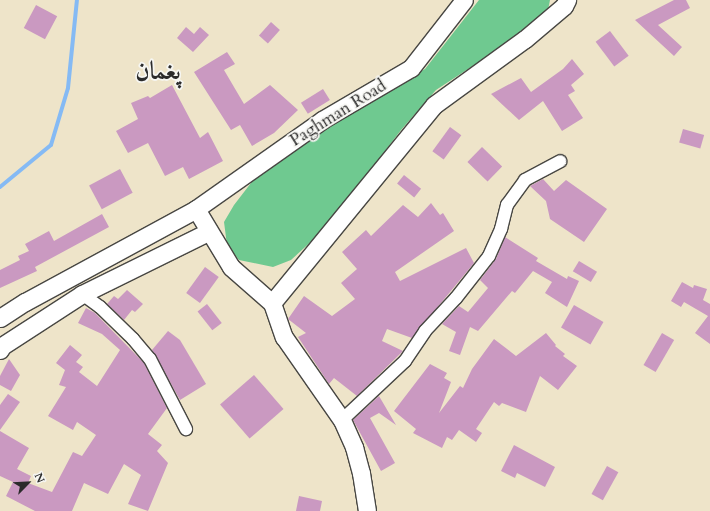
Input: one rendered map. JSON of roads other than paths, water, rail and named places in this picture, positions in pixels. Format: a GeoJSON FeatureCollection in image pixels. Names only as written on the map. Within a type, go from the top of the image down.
{"type":"FeatureCollection","features":[{"type":"Feature","properties":{"kind":"main road","name":"Paghman Road"},"geometry":{"type":"LineString","coordinates":[[0,318],[25,302],[196,208],[322,120],[410,68],[464,0]]}},
{"type":"Feature","properties":{"kind":"main road"},"geometry":{"type":"LineString","coordinates":[[272,303],[434,105],[525,39],[565,2]]}},
{"type":"Feature","properties":{"kind":"main road"},"geometry":{"type":"LineString","coordinates":[[196,208],[208,232],[231,267],[272,303],[284,337],[342,420],[354,447],[361,473],[367,511]]}},
{"type":"Feature","properties":{"kind":"main road"},"geometry":{"type":"LineString","coordinates":[[1,347],[82,294],[208,232]]}},
{"type":"Feature","properties":{"kind":"street"},"geometry":{"type":"LineString","coordinates":[[342,420],[405,361],[425,331],[456,298],[489,256],[501,229],[506,205],[525,180],[560,161]]}},
{"type":"Feature","properties":{"kind":"street"},"geometry":{"type":"LineString","coordinates":[[82,294],[122,328],[150,359],[186,429]]}},
{"type":"Feature","properties":{"kind":"waterway"},"geometry":{"type":"LineString","coordinates":[[0,187],[51,145],[68,88],[77,0]]}},
{"type":"Feature","properties":{"kind":"district","name":"پغمان"},"geometry":{"type":"Point","coordinates":[158,71]}}]}
